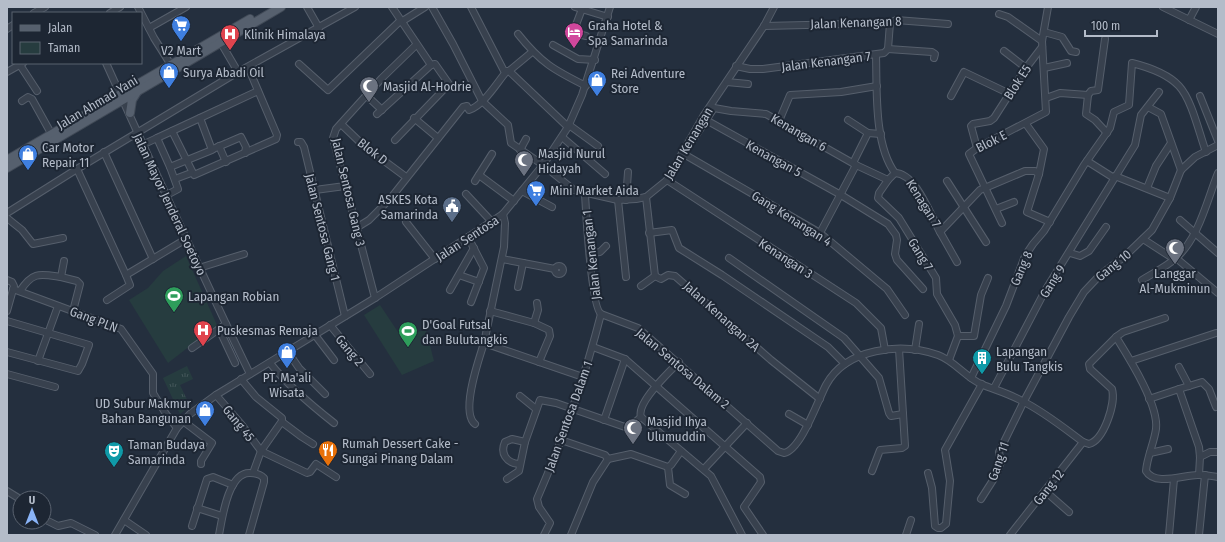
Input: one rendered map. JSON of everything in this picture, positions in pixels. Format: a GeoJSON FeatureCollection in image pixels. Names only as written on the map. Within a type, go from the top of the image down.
{"type":"FeatureCollection","features":[{"type":"Feature","properties":{"kind":"main road","name":"Jalan Ahmad Yani"},"geometry":{"type":"LineString","coordinates":[[7,168],[171,65],[271,7]]}},
{"type":"Feature","properties":{"kind":"main road","name":"Jalan Ahmad Yani"},"geometry":{"type":"LineString","coordinates":[[7,160],[121,96],[138,91],[281,7]]}},
{"type":"Feature","properties":{"kind":"main road"},"geometry":{"type":"LineString","coordinates":[[130,113],[132,100],[138,91]]}},
{"type":"Feature","properties":{"kind":"street"},"geometry":{"type":"LineString","coordinates":[[149,28],[186,7]]}},
{"type":"Feature","properties":{"kind":"street"},"geometry":{"type":"LineString","coordinates":[[307,7],[319,28]]}},
{"type":"Feature","properties":{"kind":"street"},"geometry":{"type":"LineString","coordinates":[[7,213],[76,169],[238,72],[355,7]]}},
{"type":"Feature","properties":{"kind":"street"},"geometry":{"type":"LineString","coordinates":[[392,7],[416,45],[431,65],[435,64],[449,84],[414,118],[395,140]]}},
{"type":"Feature","properties":{"kind":"street"},"geometry":{"type":"LineString","coordinates":[[300,64],[328,90],[401,21],[425,7]]}},
{"type":"Feature","properties":{"kind":"street"},"geometry":{"type":"LineString","coordinates":[[432,7],[482,101],[508,125],[511,143],[520,150],[526,139]]}},
{"type":"Feature","properties":{"kind":"street"},"geometry":{"type":"LineString","coordinates":[[471,7],[504,71],[508,72],[569,126],[598,146]]}},
{"type":"Feature","properties":{"kind":"street"},"geometry":{"type":"LineString","coordinates":[[575,7],[608,17]]}},
{"type":"Feature","properties":{"kind":"street","name":"Jalan Sentosa"},"geometry":{"type":"LineString","coordinates":[[115,535],[177,428],[183,421],[216,395],[375,298],[503,214],[543,165],[569,126],[595,60],[610,7]]}},
{"type":"Feature","properties":{"kind":"street"},"geometry":{"type":"LineString","coordinates":[[1048,7],[1042,44],[1046,98],[1063,93],[1088,95]]}},
{"type":"Feature","properties":{"kind":"street"},"geometry":{"type":"LineString","coordinates":[[1163,7],[1218,34]]}},
{"type":"Feature","properties":{"kind":"street"},"geometry":{"type":"LineString","coordinates":[[1189,20],[1196,7]]}},
{"type":"Feature","properties":{"kind":"street","name":"Jalan Kenangan"},"geometry":{"type":"LineString","coordinates":[[520,150],[543,165],[566,185],[585,194],[618,200],[646,197],[668,180],[688,142],[736,66],[764,26],[772,8]]}},
{"type":"Feature","properties":{"kind":"street"},"geometry":{"type":"LineString","coordinates":[[582,9],[574,30],[578,34],[586,36]]}},
{"type":"Feature","properties":{"kind":"street"},"geometry":{"type":"LineString","coordinates":[[999,14],[1008,17],[1042,44]]}},
{"type":"Feature","properties":{"kind":"street"},"geometry":{"type":"LineString","coordinates":[[142,15],[171,65]]}},
{"type":"Feature","properties":{"kind":"street","name":"Jalan Kenangan 8"},"geometry":{"type":"LineString","coordinates":[[764,26],[890,23],[896,20],[948,24]]}},
{"type":"Feature","properties":{"kind":"street","name":"Jalan Kenangan 7"},"geometry":{"type":"LineString","coordinates":[[736,66],[750,69],[763,69],[876,55],[886,52],[888,49],[890,23]]}},
{"type":"Feature","properties":{"kind":"street"},"geometry":{"type":"LineString","coordinates":[[1044,32],[1062,37],[1071,51],[1076,52]]}},
{"type":"Feature","properties":{"kind":"street"},"geometry":{"type":"LineString","coordinates":[[518,34],[532,52],[550,68],[586,86]]}},
{"type":"Feature","properties":{"kind":"street"},"geometry":{"type":"LineString","coordinates":[[1105,39],[1099,89],[1089,92],[1086,114],[1095,120],[1107,132]]}},
{"type":"Feature","properties":{"kind":"street"},"geometry":{"type":"LineString","coordinates":[[221,43],[238,72]]}},
{"type":"Feature","properties":{"kind":"street","name":"Blok E5"},"geometry":{"type":"LineString","coordinates":[[976,148],[971,126],[974,122],[990,121],[994,118],[1042,44]]}},
{"type":"Feature","properties":{"kind":"street","name":"Jalan Sentosa Gang 3"},"geometry":{"type":"LineString","coordinates":[[375,298],[333,138],[336,129],[340,124],[366,95],[416,45]]}},
{"type":"Feature","properties":{"kind":"street"},"geometry":{"type":"LineString","coordinates":[[553,45],[578,59],[595,60]]}},
{"type":"Feature","properties":{"kind":"street"},"geometry":{"type":"LineString","coordinates":[[888,49],[932,52],[935,54],[934,58]]}},
{"type":"Feature","properties":{"kind":"street"},"geometry":{"type":"LineString","coordinates":[[1004,51],[1026,68]]}},
{"type":"Feature","properties":{"kind":"street"},"geometry":{"type":"LineString","coordinates":[[356,228],[379,211],[463,107],[466,106],[471,110],[482,101],[508,72],[532,52]]}},
{"type":"Feature","properties":{"kind":"street","name":"Kenagan 7"},"geometry":{"type":"LineString","coordinates":[[876,55],[876,86],[881,134],[887,160],[895,173],[904,175],[912,181],[940,232],[974,194],[985,188]]}},
{"type":"Feature","properties":{"kind":"street"},"geometry":{"type":"LineString","coordinates":[[1044,68],[1067,63]]}},
{"type":"Feature","properties":{"kind":"street","name":"Gang 8"},"geometry":{"type":"LineString","coordinates":[[971,378],[1006,306],[1025,256],[1050,222],[1085,163],[1107,132],[1111,125],[1114,112],[1129,105],[1132,63],[1154,70],[1180,87],[1190,106],[1206,152]]}},
{"type":"Feature","properties":{"kind":"street"},"geometry":{"type":"LineString","coordinates":[[7,72],[22,64],[36,91]]}},
{"type":"Feature","properties":{"kind":"street","name":"Jalan Mayor Jenderal Soetoyo"},"geometry":{"type":"LineString","coordinates":[[106,64],[130,113],[142,145],[165,196],[250,374]]}},
{"type":"Feature","properties":{"kind":"street"},"geometry":{"type":"LineString","coordinates":[[366,95],[379,112],[431,65]]}},
{"type":"Feature","properties":{"kind":"street"},"geometry":{"type":"LineString","coordinates":[[172,131],[191,173],[195,176],[275,140],[277,137],[248,67]]}},
{"type":"Feature","properties":{"kind":"street"},"geometry":{"type":"LineString","coordinates":[[951,96],[964,72],[1010,94]]}},
{"type":"Feature","properties":{"kind":"street"},"geometry":{"type":"LineString","coordinates":[[726,82],[748,84]]}},
{"type":"Feature","properties":{"kind":"street"},"geometry":{"type":"LineString","coordinates":[[779,121],[790,95],[841,92],[876,86]]}},
{"type":"Feature","properties":{"kind":"street"},"geometry":{"type":"LineString","coordinates":[[142,145],[258,91]]}},
{"type":"Feature","properties":{"kind":"street","name":"Gang 9"},"geometry":{"type":"LineString","coordinates":[[994,388],[1046,289],[1070,253],[1135,145],[1141,115],[1159,92]]}},
{"type":"Feature","properties":{"kind":"street"},"geometry":{"type":"LineString","coordinates":[[1200,96],[1218,140]]}},
{"type":"Feature","properties":{"kind":"street"},"geometry":{"type":"LineString","coordinates":[[22,101],[28,97],[32,98],[52,135]]}},
{"type":"Feature","properties":{"kind":"street","name":"Blok E"},"geometry":{"type":"LineString","coordinates":[[985,188],[970,157],[971,151],[1026,124],[1046,112],[1046,98]]}},
{"type":"Feature","properties":{"kind":"street"},"geometry":{"type":"LineString","coordinates":[[1148,107],[1161,114],[1181,170]]}},
{"type":"Feature","properties":{"kind":"street","name":"Kenangan 6"},"geometry":{"type":"LineString","coordinates":[[688,142],[692,142],[712,109],[716,108],[731,111],[764,113],[855,164],[888,180]]}},
{"type":"Feature","properties":{"kind":"street"},"geometry":{"type":"LineString","coordinates":[[200,118],[216,148],[226,162]]}},
{"type":"Feature","properties":{"kind":"street"},"geometry":{"type":"LineString","coordinates":[[414,118],[438,138]]}},
{"type":"Feature","properties":{"kind":"street","name":"Kenangan 5"},"geometry":{"type":"LineString","coordinates":[[706,120],[842,196],[891,227],[897,240],[895,254],[897,260],[923,289]]}},
{"type":"Feature","properties":{"kind":"street"},"geometry":{"type":"LineString","coordinates":[[848,120],[868,133],[881,134]]}},
{"type":"Feature","properties":{"kind":"street","name":"Blok D"},"geometry":{"type":"LineString","coordinates":[[340,124],[364,146],[406,177]]}},
{"type":"Feature","properties":{"kind":"street"},"geometry":{"type":"LineString","coordinates":[[1026,124],[1044,149],[1040,174],[1026,212],[1050,222]]}},
{"type":"Feature","properties":{"kind":"street"},"geometry":{"type":"LineString","coordinates":[[820,233],[842,196],[868,133]]}},
{"type":"Feature","properties":{"kind":"street"},"geometry":{"type":"LineString","coordinates":[[170,167],[241,137],[246,147],[245,153]]}},
{"type":"Feature","properties":{"kind":"street"},"geometry":{"type":"LineString","coordinates":[[562,137],[605,174]]}},
{"type":"Feature","properties":{"kind":"street"},"geometry":{"type":"LineString","coordinates":[[157,138],[175,179],[177,190],[165,196]]}},
{"type":"Feature","properties":{"kind":"street","name":"Jalan Sentosa Gang 1"},"geometry":{"type":"LineString","coordinates":[[298,142],[301,142],[304,147],[345,316]]}},
{"type":"Feature","properties":{"kind":"street"},"geometry":{"type":"LineString","coordinates":[[1147,188],[1156,166],[1171,143]]}},
{"type":"Feature","properties":{"kind":"street","name":"Gang 10"},"geometry":{"type":"LineString","coordinates":[[1024,401],[1069,317],[1090,284],[1144,239],[1158,222],[1170,198],[1181,170],[1195,157],[1218,145]]}},
{"type":"Feature","properties":{"kind":"street"},"geometry":{"type":"LineString","coordinates":[[104,152],[153,260]]}},
{"type":"Feature","properties":{"kind":"street","name":"Gang Kenangan 4"},"geometry":{"type":"LineString","coordinates":[[682,153],[820,233],[887,289],[905,315]]}},
{"type":"Feature","properties":{"kind":"street"},"geometry":{"type":"LineString","coordinates":[[475,181],[492,154]]}},
{"type":"Feature","properties":{"kind":"street"},"geometry":{"type":"LineString","coordinates":[[1085,163],[1115,177],[1170,198]]}},
{"type":"Feature","properties":{"kind":"street"},"geometry":{"type":"LineString","coordinates":[[76,169],[130,285],[107,300]]}},
{"type":"Feature","properties":{"kind":"street"},"geometry":{"type":"LineString","coordinates":[[1002,223],[985,188],[1025,171],[1035,171],[1040,174]]}},
{"type":"Feature","properties":{"kind":"street"},"geometry":{"type":"LineString","coordinates":[[626,200],[628,172]]}},
{"type":"Feature","properties":{"kind":"street"},"geometry":{"type":"LineString","coordinates":[[175,179],[191,173]]}},
{"type":"Feature","properties":{"kind":"street"},"geometry":{"type":"LineString","coordinates":[[888,180],[895,173]]}},
{"type":"Feature","properties":{"kind":"street"},"geometry":{"type":"LineString","coordinates":[[1142,280],[1175,259],[1194,232],[1218,173]]}},
{"type":"Feature","properties":{"kind":"street"},"geometry":{"type":"LineString","coordinates":[[479,174],[514,201]]}},
{"type":"Feature","properties":{"kind":"street","name":"Kenangan 3"},"geometry":{"type":"LineString","coordinates":[[668,180],[856,303],[881,328],[886,350]]}},
{"type":"Feature","properties":{"kind":"street","name":"Gang 7"},"geometry":{"type":"LineString","coordinates":[[888,180],[879,193],[878,198],[899,218],[936,278],[937,294],[955,325],[958,336]]}},
{"type":"Feature","properties":{"kind":"street"},"geometry":{"type":"LineString","coordinates":[[947,181],[986,242]]}},
{"type":"Feature","properties":{"kind":"street"},"geometry":{"type":"LineString","coordinates":[[315,190],[345,186]]}},
{"type":"Feature","properties":{"kind":"street"},"geometry":{"type":"LineString","coordinates":[[522,190],[552,207]]}},
{"type":"Feature","properties":{"kind":"street"},"geometry":{"type":"LineString","coordinates":[[466,194],[492,222]]}},
{"type":"Feature","properties":{"kind":"street","name":"Jalan Kenangan 1"},"geometry":{"type":"LineString","coordinates":[[585,194],[597,310],[601,314]]}},
{"type":"Feature","properties":{"kind":"street"},"geometry":{"type":"LineString","coordinates":[[641,286],[655,276],[646,197]]}},
{"type":"Feature","properties":{"kind":"street"},"geometry":{"type":"LineString","coordinates":[[618,200],[626,277]]}},
{"type":"Feature","properties":{"kind":"street"},"geometry":{"type":"LineString","coordinates":[[996,209],[1014,202]]}},
{"type":"Feature","properties":{"kind":"street"},"geometry":{"type":"LineString","coordinates":[[475,424],[471,418],[469,400],[484,343],[502,259],[505,228],[503,214]]}},
{"type":"Feature","properties":{"kind":"street"},"geometry":{"type":"LineString","coordinates":[[7,218],[22,230],[33,244],[63,238]]}},
{"type":"Feature","properties":{"kind":"street"},"geometry":{"type":"LineString","coordinates":[[1180,220],[1217,250]]}},
{"type":"Feature","properties":{"kind":"street"},"geometry":{"type":"LineString","coordinates":[[406,222],[435,259]]}},
{"type":"Feature","properties":{"kind":"street"},"geometry":{"type":"LineString","coordinates":[[1070,253],[1080,256],[1089,251],[1106,227]]}},
{"type":"Feature","properties":{"kind":"street","name":"Jalan Kenangan 2A"},"geometry":{"type":"LineString","coordinates":[[649,232],[672,230],[679,248],[722,275],[828,347],[845,364]]}},
{"type":"Feature","properties":{"kind":"street"},"geometry":{"type":"LineString","coordinates":[[940,232],[957,262]]}},
{"type":"Feature","properties":{"kind":"street"},"geometry":{"type":"LineString","coordinates":[[468,237],[484,268],[471,302]]}},
{"type":"Feature","properties":{"kind":"street"},"geometry":{"type":"LineString","coordinates":[[126,275],[186,239]]}},
{"type":"Feature","properties":{"kind":"street"},"geometry":{"type":"LineString","coordinates":[[1144,239],[1157,249],[1167,253],[1218,293]]}},
{"type":"Feature","properties":{"kind":"street"},"geometry":{"type":"LineString","coordinates":[[590,253],[600,252],[606,246]]}},
{"type":"Feature","properties":{"kind":"street"},"geometry":{"type":"LineString","coordinates":[[450,290],[474,248]]}},
{"type":"Feature","properties":{"kind":"street"},"geometry":{"type":"LineString","coordinates":[[199,268],[244,254]]}},
{"type":"Feature","properties":{"kind":"street"},"geometry":{"type":"LineString","coordinates":[[729,258],[844,338],[861,356],[881,382],[888,413],[891,416],[903,414]]}},
{"type":"Feature","properties":{"kind":"street"},"geometry":{"type":"LineString","coordinates":[[502,259],[555,269]]}},
{"type":"Feature","properties":{"kind":"street"},"geometry":{"type":"LineString","coordinates":[[61,277],[64,261]]}},
{"type":"Feature","properties":{"kind":"street"},"geometry":{"type":"LineString","coordinates":[[518,287],[523,263]]}},
{"type":"Feature","properties":{"kind":"street"},"geometry":{"type":"LineString","coordinates":[[20,291],[25,283],[35,275],[43,274],[79,282],[73,311]]}},
{"type":"Feature","properties":{"kind":"street"},"geometry":{"type":"LineString","coordinates":[[459,275],[479,282]]}},
{"type":"Feature","properties":{"kind":"street","name":"Jalan Kenangan 2A"},"geometry":{"type":"LineString","coordinates":[[655,276],[661,279],[668,275],[675,276],[771,360],[820,399]]}},
{"type":"Feature","properties":{"kind":"street"},"geometry":{"type":"LineString","coordinates":[[949,360],[958,336],[975,335],[981,295],[988,278]]}},
{"type":"Feature","properties":{"kind":"street"},"geometry":{"type":"LineString","coordinates":[[7,280],[13,283],[13,289],[7,311]]}},
{"type":"Feature","properties":{"kind":"street","name":"Gang PLN"},"geometry":{"type":"LineString","coordinates":[[13,289],[124,331],[152,374],[153,393],[177,428]]}},
{"type":"Feature","properties":{"kind":"street"},"geometry":{"type":"LineString","coordinates":[[534,323],[538,310],[537,303]]}},
{"type":"Feature","properties":{"kind":"street"},"geometry":{"type":"LineString","coordinates":[[38,360],[58,306]]}},
{"type":"Feature","properties":{"kind":"street"},"geometry":{"type":"LineString","coordinates":[[490,311],[534,323],[550,332],[550,336],[539,362]]}},
{"type":"Feature","properties":{"kind":"street","name":"Jalan Sentosa Dalam 1"},"geometry":{"type":"LineString","coordinates":[[544,535],[550,523],[537,504],[583,377],[593,347],[601,314]]}},
{"type":"Feature","properties":{"kind":"street","name":"Jalan Sentosa Dalam 2"},"geometry":{"type":"LineString","coordinates":[[601,314],[638,328],[679,362],[778,451],[784,453],[789,451],[808,425]]}},
{"type":"Feature","properties":{"kind":"street"},"geometry":{"type":"LineString","coordinates":[[789,414],[808,425],[831,377],[845,364],[873,352],[899,349],[915,350],[938,355],[949,360],[971,378],[1024,401],[1089,444],[1098,439],[1106,424],[1113,400],[1112,389],[1088,366],[1122,332],[1165,318]]}},
{"type":"Feature","properties":{"kind":"street"},"geometry":{"type":"LineString","coordinates":[[7,321],[89,345],[82,364],[79,370],[76,371],[7,352]]}},
{"type":"Feature","properties":{"kind":"street"},"geometry":{"type":"LineString","coordinates":[[192,348],[226,324]]}},
{"type":"Feature","properties":{"kind":"street"},"geometry":{"type":"LineString","coordinates":[[915,350],[919,324]]}},
{"type":"Feature","properties":{"kind":"street","name":"Gang 2"},"geometry":{"type":"LineString","coordinates":[[330,325],[370,374]]}},
{"type":"Feature","properties":{"kind":"street"},"geometry":{"type":"LineString","coordinates":[[219,329],[235,363]]}},
{"type":"Feature","properties":{"kind":"street"},"geometry":{"type":"LineString","coordinates":[[1131,361],[1216,333]]}},
{"type":"Feature","properties":{"kind":"street"},"geometry":{"type":"LineString","coordinates":[[315,335],[334,360]]}},
{"type":"Feature","properties":{"kind":"street"},"geometry":{"type":"LineString","coordinates":[[1116,337],[1144,386],[1156,424],[1146,467],[1148,474],[1157,478],[1174,479],[1202,475],[1218,477]]}},
{"type":"Feature","properties":{"kind":"street"},"geometry":{"type":"LineString","coordinates":[[484,343],[583,377]]}},
{"type":"Feature","properties":{"kind":"street"},"geometry":{"type":"LineString","coordinates":[[593,347],[625,359],[760,477],[761,482],[744,507],[763,535]]}},
{"type":"Feature","properties":{"kind":"street"},"geometry":{"type":"LineString","coordinates":[[872,471],[880,450],[902,448],[905,446],[899,349]]}},
{"type":"Feature","properties":{"kind":"street"},"geometry":{"type":"LineString","coordinates":[[288,352],[299,368],[325,394]]}},
{"type":"Feature","properties":{"kind":"street"},"geometry":{"type":"LineString","coordinates":[[604,420],[625,359]]}},
{"type":"Feature","properties":{"kind":"street"},"geometry":{"type":"LineString","coordinates":[[679,362],[656,386],[640,409],[641,417],[704,469],[715,481],[742,535]]}},
{"type":"Feature","properties":{"kind":"street"},"geometry":{"type":"LineString","coordinates":[[270,363],[281,378],[310,405],[334,423]]}},
{"type":"Feature","properties":{"kind":"street"},"geometry":{"type":"LineString","coordinates":[[1179,367],[1188,386]]}},
{"type":"Feature","properties":{"kind":"street"},"geometry":{"type":"LineString","coordinates":[[7,374],[55,387]]}},
{"type":"Feature","properties":{"kind":"street"},"geometry":{"type":"LineString","coordinates":[[241,380],[256,396],[282,418],[282,421],[313,444]]}},
{"type":"Feature","properties":{"kind":"street"},"geometry":{"type":"LineString","coordinates":[[1149,399],[1200,382],[1206,384],[1216,407]]}},
{"type":"Feature","properties":{"kind":"street"},"geometry":{"type":"LineString","coordinates":[[928,473],[932,488],[934,526],[941,528],[946,524],[950,490],[945,450],[982,384]]}},
{"type":"Feature","properties":{"kind":"street"},"geometry":{"type":"LineString","coordinates":[[1178,389],[1193,428],[1200,457],[1202,475],[1199,535]]}},
{"type":"Feature","properties":{"kind":"street","name":"Gang 45"},"geometry":{"type":"LineString","coordinates":[[216,395],[242,425],[261,451]]}},
{"type":"Feature","properties":{"kind":"street"},"geometry":{"type":"LineString","coordinates":[[520,396],[536,409]]}},
{"type":"Feature","properties":{"kind":"street"},"geometry":{"type":"LineString","coordinates":[[507,479],[518,472],[525,442],[536,409],[540,400],[542,399],[628,427],[632,426],[641,417]]}},
{"type":"Feature","properties":{"kind":"street","name":"Gang 11"},"geometry":{"type":"LineString","coordinates":[[982,499],[1001,462],[999,452],[1024,401]]}},
{"type":"Feature","properties":{"kind":"street"},"geometry":{"type":"LineString","coordinates":[[183,421],[213,443],[201,461],[201,464]]}},
{"type":"Feature","properties":{"kind":"street"},"geometry":{"type":"LineString","coordinates":[[252,473],[261,451],[282,421]]}},
{"type":"Feature","properties":{"kind":"street"},"geometry":{"type":"LineString","coordinates":[[704,469],[747,423]]}},
{"type":"Feature","properties":{"kind":"street"},"geometry":{"type":"LineString","coordinates":[[519,464],[510,462],[505,456],[503,446],[505,442],[512,438],[525,442]]}},
{"type":"Feature","properties":{"kind":"street"},"geometry":{"type":"LineString","coordinates":[[561,440],[605,456],[608,459]]}},
{"type":"Feature","properties":{"kind":"street","name":"Gang 12"},"geometry":{"type":"LineString","coordinates":[[1010,535],[1045,491],[1081,440]]}},
{"type":"Feature","properties":{"kind":"street"},"geometry":{"type":"LineString","coordinates":[[1150,453],[1168,449]]}},
{"type":"Feature","properties":{"kind":"street"},"geometry":{"type":"LineString","coordinates":[[261,451],[307,473],[310,472],[316,464],[336,478]]}},
{"type":"Feature","properties":{"kind":"street"},"geometry":{"type":"LineString","coordinates":[[668,467],[681,451]]}},
{"type":"Feature","properties":{"kind":"street"},"geometry":{"type":"LineString","coordinates":[[1200,457],[1210,452],[1218,452]]}},
{"type":"Feature","properties":{"kind":"street"},"geometry":{"type":"LineString","coordinates":[[570,535],[593,482],[608,459],[631,454],[668,467]]}},
{"type":"Feature","properties":{"kind":"street"},"geometry":{"type":"LineString","coordinates":[[668,467],[670,485],[685,494]]}},
{"type":"Feature","properties":{"kind":"street"},"geometry":{"type":"LineString","coordinates":[[219,535],[222,516],[233,484],[242,474],[252,473],[262,476],[264,482],[249,535]]}},
{"type":"Feature","properties":{"kind":"street"},"geometry":{"type":"LineString","coordinates":[[192,526],[203,488],[208,478],[213,477],[233,484]]}},
{"type":"Feature","properties":{"kind":"street"},"geometry":{"type":"LineString","coordinates":[[1169,535],[1174,479]]}},
{"type":"Feature","properties":{"kind":"street"},"geometry":{"type":"LineString","coordinates":[[1045,491],[1069,512]]}},
{"type":"Feature","properties":{"kind":"street"},"geometry":{"type":"LineString","coordinates":[[197,508],[222,516]]}},
{"type":"Feature","properties":{"kind":"street"},"geometry":{"type":"LineString","coordinates":[[124,520],[146,535]]}},
{"type":"Feature","properties":{"kind":"street"},"geometry":{"type":"LineString","coordinates":[[906,535],[911,520]]}},
{"type":"Feature","properties":{"kind":"street"},"geometry":{"type":"LineString","coordinates":[[52,523],[58,526],[71,523],[95,535]]}},
{"type":"Feature","properties":{"kind":"green space","name":"Lapangan Robian"},"geometry":{"type":"Polygon","coordinates":[[[186,256],[217,325],[168,363],[129,300],[148,288],[163,271],[186,256]]]}},
{"type":"Feature","properties":{"kind":"green space","name":"D'Goal Futsal dan Bulutangkis"},"geometry":{"type":"Polygon","coordinates":[[[380,305],[400,335],[426,330],[434,361],[402,375],[364,315],[380,305]]]}},
{"type":"Feature","properties":{"kind":"green space"},"geometry":{"type":"Polygon","coordinates":[[[187,366],[193,379],[180,385],[190,406],[180,414],[163,378],[187,366]]]}},
{"type":"Feature","properties":{"kind":"place","name":"V2 Mart"},"geometry":{"type":"Point","coordinates":[181,42]}},
{"type":"Feature","properties":{"kind":"place","name":"Graha Hotel & Spa Samarinda"},"geometry":{"type":"Point","coordinates":[574,49]}},
{"type":"Feature","properties":{"kind":"place","name":"Klinik Himalaya"},"geometry":{"type":"Point","coordinates":[230,51]}},
{"type":"Feature","properties":{"kind":"place","name":"Surya Abadi Oil"},"geometry":{"type":"Point","coordinates":[169,89]}},
{"type":"Feature","properties":{"kind":"place","name":"Rei Adventure Store"},"geometry":{"type":"Point","coordinates":[597,97]}},
{"type":"Feature","properties":{"kind":"place","name":"Masjid Al-Hodrie"},"geometry":{"type":"Point","coordinates":[369,103]}},
{"type":"Feature","properties":{"kind":"place","name":"Car Motor Repair 11"},"geometry":{"type":"Point","coordinates":[28,171]}},
{"type":"Feature","properties":{"kind":"place","name":"Masjid Nurul Hidayah"},"geometry":{"type":"Point","coordinates":[524,177]}},
{"type":"Feature","properties":{"kind":"place","name":"Mini Market Aida"},"geometry":{"type":"Point","coordinates":[536,207]}},
{"type":"Feature","properties":{"kind":"place","name":"ASKES Kota Samarinda"},"geometry":{"type":"Point","coordinates":[452,223]}},
{"type":"Feature","properties":{"kind":"place","name":"Langgar Al-Mukminun"},"geometry":{"type":"Point","coordinates":[1175,265]}},
{"type":"Feature","properties":{"kind":"place","name":"Lapangan Robian"},"geometry":{"type":"Point","coordinates":[174,313]}},
{"type":"Feature","properties":{"kind":"place","name":"Puskesmas Remaja"},"geometry":{"type":"Point","coordinates":[203,347]}},
{"type":"Feature","properties":{"kind":"place","name":"D'Goal Futsal dan Bulutangkis"},"geometry":{"type":"Point","coordinates":[408,348]}},
{"type":"Feature","properties":{"kind":"place","name":"PT. Ma'ali Wisata"},"geometry":{"type":"Point","coordinates":[287,369]}},
{"type":"Feature","properties":{"kind":"place","name":"Lapangan Bulu Tangkis"},"geometry":{"type":"Point","coordinates":[982,375]}},
{"type":"Feature","properties":{"kind":"place","name":"UD Subur Makmur Bahan Bangunan"},"geometry":{"type":"Point","coordinates":[205,427]}},
{"type":"Feature","properties":{"kind":"place","name":"Masjid Ihya Ulumuddin"},"geometry":{"type":"Point","coordinates":[633,445]}},
{"type":"Feature","properties":{"kind":"place","name":"Rumah Dessert Cake - Sungai Pinang Dalam"},"geometry":{"type":"Point","coordinates":[328,467]}},
{"type":"Feature","properties":{"kind":"place","name":"Taman Budaya Samarinda"},"geometry":{"type":"Point","coordinates":[114,468]}}]}
